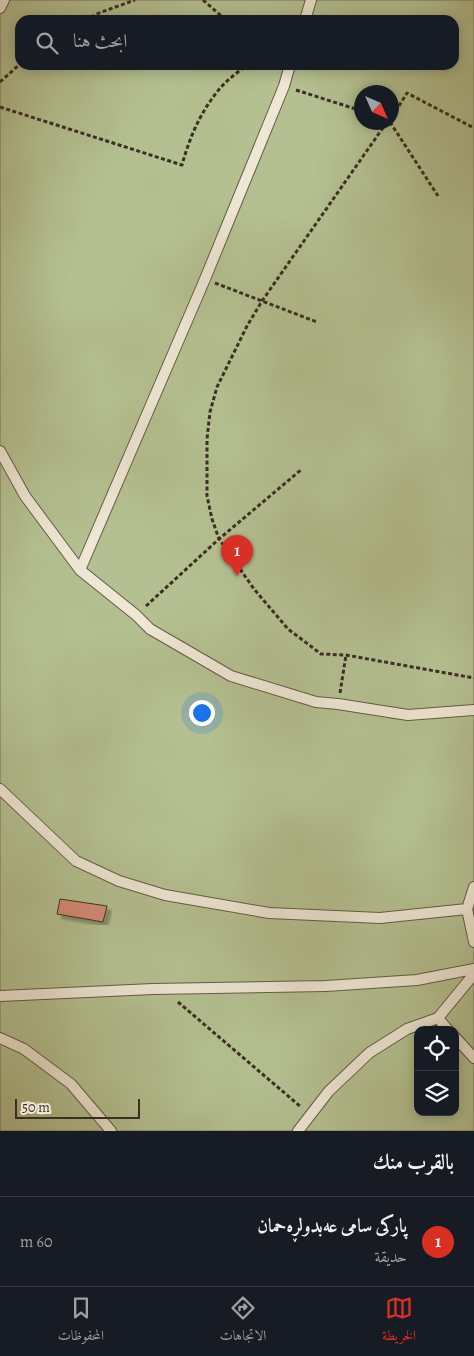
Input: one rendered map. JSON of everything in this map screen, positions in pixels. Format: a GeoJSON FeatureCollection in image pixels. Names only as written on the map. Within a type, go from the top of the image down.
{"type":"FeatureCollection","features":[{"type":"Feature","properties":{"kind":"lane"},"geometry":{"type":"LineString","coordinates":[[0,8],[4,0]]}},
{"type":"Feature","properties":{"kind":"lane"},"geometry":{"type":"LineString","coordinates":[[306,15],[311,0]]}},
{"type":"Feature","properties":{"kind":"lane"},"geometry":{"type":"LineString","coordinates":[[80,570],[205,279],[284,86],[289,70]]}},
{"type":"Feature","properties":{"kind":"lane"},"geometry":{"type":"LineString","coordinates":[[0,451],[25,496],[80,570],[136,615],[150,629],[231,676],[316,702],[408,715],[474,710]]}},
{"type":"Feature","properties":{"kind":"lane"},"geometry":{"type":"LineString","coordinates":[[0,789],[76,861],[119,881],[165,896],[269,914],[380,918],[468,909]]}},
{"type":"Feature","properties":{"kind":"lane"},"geometry":{"type":"LineString","coordinates":[[474,887],[468,909],[474,942]]}},
{"type":"Feature","properties":{"kind":"lane"},"geometry":{"type":"LineString","coordinates":[[0,996],[163,989],[344,985],[417,980],[474,969]]}},
{"type":"Feature","properties":{"kind":"lane"},"geometry":{"type":"LineString","coordinates":[[298,1131],[329,1091],[369,1053],[407,1029],[438,1018],[474,974]]}},
{"type":"Feature","properties":{"kind":"lane"},"geometry":{"type":"LineString","coordinates":[[438,1018],[445,1026]]}},
{"type":"Feature","properties":{"kind":"lane"},"geometry":{"type":"LineString","coordinates":[[0,1038],[24,1049],[71,1084],[111,1131]]}},
{"type":"Feature","properties":{"kind":"lane"},"geometry":{"type":"LineString","coordinates":[[459,1041],[474,1058]]}},
{"type":"Feature","properties":{"kind":"path"},"geometry":{"type":"LineString","coordinates":[[97,15],[136,0]]}},
{"type":"Feature","properties":{"kind":"path"},"geometry":{"type":"LineString","coordinates":[[204,0],[220,15]]}},
{"type":"Feature","properties":{"kind":"path"},"geometry":{"type":"LineString","coordinates":[[0,82],[15,68]]}},
{"type":"Feature","properties":{"kind":"path"},"geometry":{"type":"LineString","coordinates":[[0,107],[182,165],[196,124],[223,85],[241,70]]}},
{"type":"Feature","properties":{"kind":"path"},"geometry":{"type":"LineString","coordinates":[[284,86],[354,108]]}},
{"type":"Feature","properties":{"kind":"path"},"geometry":{"type":"LineString","coordinates":[[399,106],[407,93],[474,128]]}},
{"type":"Feature","properties":{"kind":"path"},"geometry":{"type":"LineString","coordinates":[[383,130],[262,301],[247,326],[217,387],[210,412],[206,439],[207,496],[219,539],[254,589],[288,629],[321,654],[346,655],[474,678]]}},
{"type":"Feature","properties":{"kind":"path"},"geometry":{"type":"LineString","coordinates":[[394,130],[438,196]]}},
{"type":"Feature","properties":{"kind":"path"},"geometry":{"type":"LineString","coordinates":[[205,279],[317,322]]}},
{"type":"Feature","properties":{"kind":"path"},"geometry":{"type":"LineString","coordinates":[[136,615],[219,539],[302,469]]}},
{"type":"Feature","properties":{"kind":"path"},"geometry":{"type":"LineString","coordinates":[[338,704],[346,655]]}},
{"type":"Feature","properties":{"kind":"path"},"geometry":{"type":"LineString","coordinates":[[163,989],[310,1115]]}},
{"type":"Feature","properties":{"kind":"green space"},"geometry":{"type":"Polygon","coordinates":[[[0,0],[474,0],[474,1131],[0,1131],[0,0]]]}},
{"type":"Feature","properties":{"kind":"building"},"geometry":{"type":"Polygon","coordinates":[[[60,899],[107,906],[103,922],[57,914],[60,899]]]}},
{"type":"Feature","properties":{"kind":"place","name":"پارکی سامی عەبدولڕەحمان"},"geometry":{"type":"Point","coordinates":[237,576]}}]}
